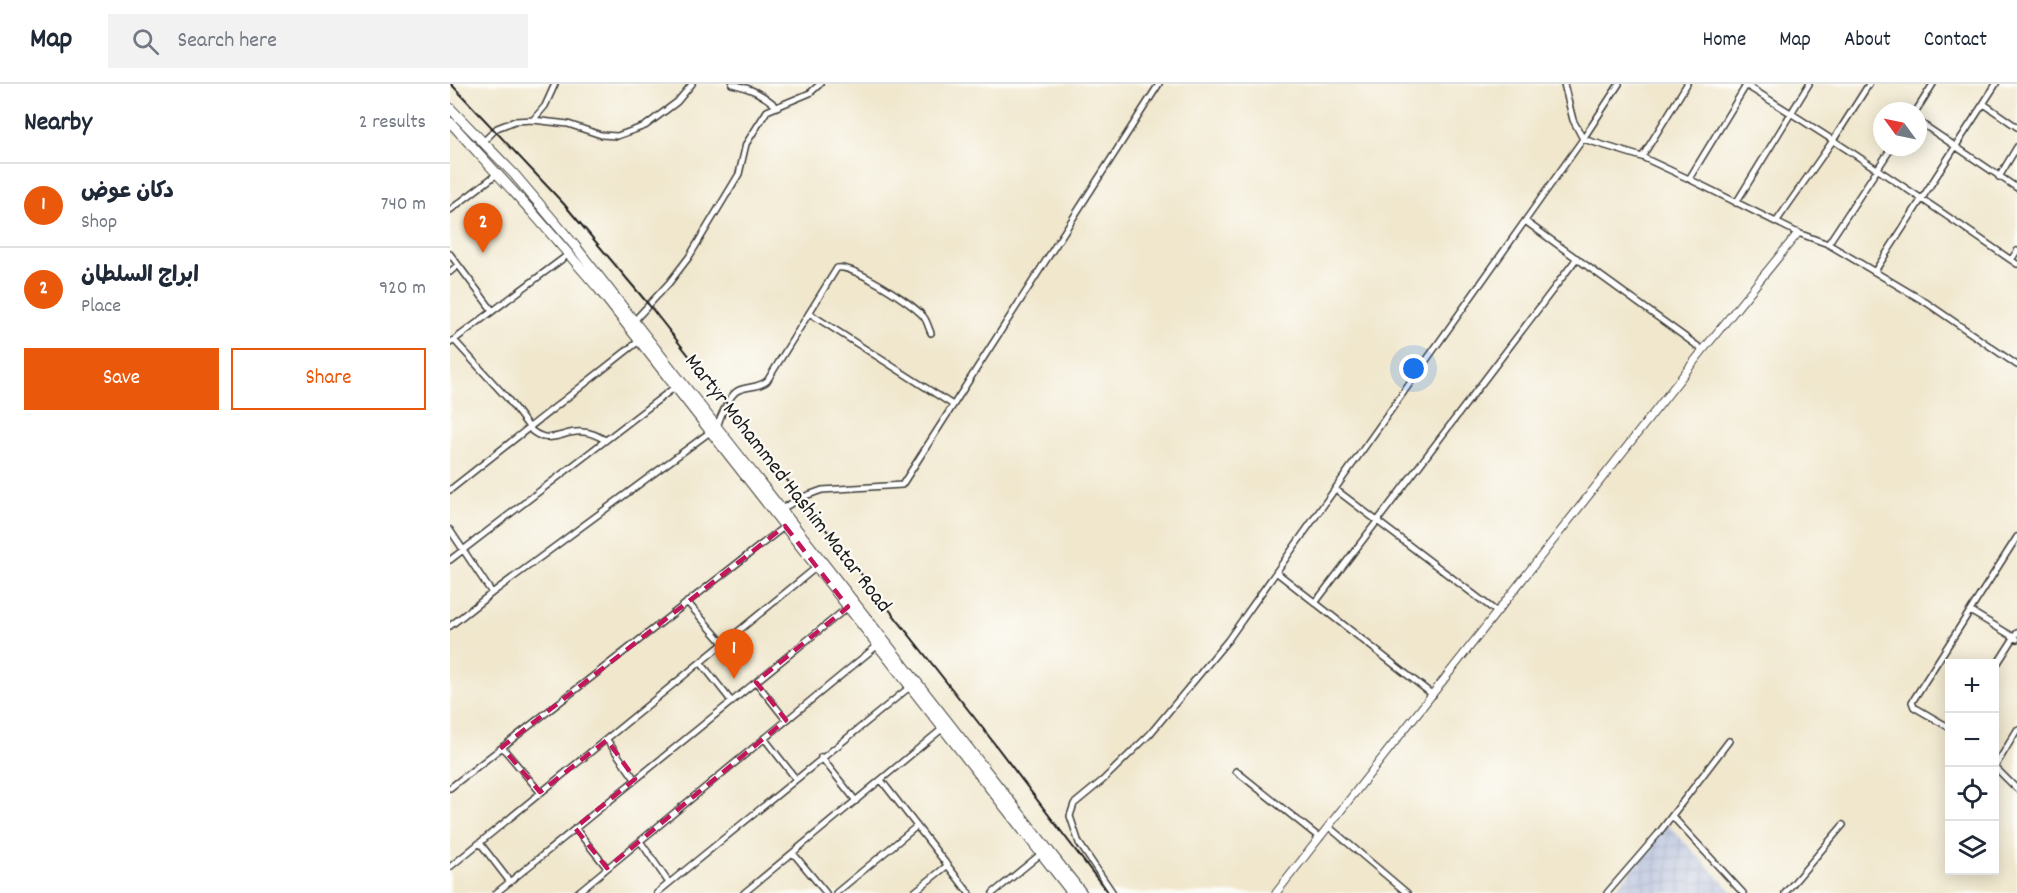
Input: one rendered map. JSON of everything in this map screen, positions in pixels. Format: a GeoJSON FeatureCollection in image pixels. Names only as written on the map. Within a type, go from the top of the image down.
{"type":"FeatureCollection","features":[{"type":"Feature","properties":{"kind":"main road","name":"Martyr Mohammed Hashim Matar Road"},"geometry":{"type":"LineString","coordinates":[[450,108],[546,212],[634,321],[784,526],[819,564],[1082,893]]}},
{"type":"Feature","properties":{"kind":"main road","name":"Martyr Mohammed Hashim Matar Road"},"geometry":{"type":"LineString","coordinates":[[452,127],[569,254],[675,387],[782,509],[848,607],[1072,893]]}},
{"type":"Feature","properties":{"kind":"street"},"geometry":{"type":"LineString","coordinates":[[533,120],[545,106],[555,84]]}},
{"type":"Feature","properties":{"kind":"street"},"geometry":{"type":"LineString","coordinates":[[483,142],[497,128],[515,121],[533,120],[568,124],[601,135],[617,136],[645,126],[677,102],[692,84]]}},
{"type":"Feature","properties":{"kind":"street"},"geometry":{"type":"LineString","coordinates":[[732,84],[765,95],[777,106]]}},
{"type":"Feature","properties":{"kind":"street"},"geometry":{"type":"LineString","coordinates":[[634,321],[689,257],[739,174],[746,144],[767,111],[810,93],[820,84]]}},
{"type":"Feature","properties":{"kind":"street"},"geometry":{"type":"LineString","coordinates":[[782,509],[800,498],[822,490],[902,485],[1159,84]]}},
{"type":"Feature","properties":{"kind":"street"},"geometry":{"type":"LineString","coordinates":[[1564,84],[1573,120],[1583,139],[1642,158],[1689,178],[1798,233],[1828,244],[1927,303],[2017,365]]}},
{"type":"Feature","properties":{"kind":"street"},"geometry":{"type":"LineString","coordinates":[[1113,893],[1079,843],[1070,816],[1074,804],[1103,780],[1150,734],[1228,640],[1526,221],[1619,84]]}},
{"type":"Feature","properties":{"kind":"street"},"geometry":{"type":"LineString","coordinates":[[1642,158],[1687,84]]}},
{"type":"Feature","properties":{"kind":"street"},"geometry":{"type":"LineString","coordinates":[[1689,178],[1746,84],[1773,103],[1792,112],[1834,139],[2017,264]]}},
{"type":"Feature","properties":{"kind":"street"},"geometry":{"type":"LineString","coordinates":[[1736,203],[1809,84]]}},
{"type":"Feature","properties":{"kind":"street"},"geometry":{"type":"LineString","coordinates":[[1776,222],[1869,84]]}},
{"type":"Feature","properties":{"kind":"street"},"geometry":{"type":"LineString","coordinates":[[1921,102],[1932,84]]}},
{"type":"Feature","properties":{"kind":"street"},"geometry":{"type":"LineString","coordinates":[[1875,271],[1996,84]]}},
{"type":"Feature","properties":{"kind":"street"},"geometry":{"type":"LineString","coordinates":[[1984,104],[2017,127]]}},
{"type":"Feature","properties":{"kind":"street"},"geometry":{"type":"LineString","coordinates":[[1927,127],[2017,188]]}},
{"type":"Feature","properties":{"kind":"street"},"geometry":{"type":"LineString","coordinates":[[1999,177],[2017,147]]}},
{"type":"Feature","properties":{"kind":"street"},"geometry":{"type":"LineString","coordinates":[[1828,244],[1886,156]]}},
{"type":"Feature","properties":{"kind":"street"},"geometry":{"type":"LineString","coordinates":[[450,210],[497,174]]}},
{"type":"Feature","properties":{"kind":"street"},"geometry":{"type":"LineString","coordinates":[[1526,221],[1703,350]]}},
{"type":"Feature","properties":{"kind":"street"},"geometry":{"type":"LineString","coordinates":[[1276,893],[1703,350],[1798,233]]}},
{"type":"Feature","properties":{"kind":"street"},"geometry":{"type":"LineString","coordinates":[[2011,260],[2017,251]]}},
{"type":"Feature","properties":{"kind":"street"},"geometry":{"type":"LineString","coordinates":[[450,254],[492,310]]}},
{"type":"Feature","properties":{"kind":"street"},"geometry":{"type":"LineString","coordinates":[[569,254],[452,341],[507,398],[538,435],[545,438],[581,432],[605,440]]}},
{"type":"Feature","properties":{"kind":"street"},"geometry":{"type":"LineString","coordinates":[[1315,603],[1577,258]]}},
{"type":"Feature","properties":{"kind":"street"},"geometry":{"type":"LineString","coordinates":[[450,272],[459,266]]}},
{"type":"Feature","properties":{"kind":"street"},"geometry":{"type":"LineString","coordinates":[[450,626],[713,430],[731,396],[738,390],[760,386],[767,381],[837,268],[845,267],[892,291],[925,318],[931,333]]}},
{"type":"Feature","properties":{"kind":"street"},"geometry":{"type":"LineString","coordinates":[[809,313],[953,405]]}},
{"type":"Feature","properties":{"kind":"street"},"geometry":{"type":"LineString","coordinates":[[450,490],[639,341]]}},
{"type":"Feature","properties":{"kind":"street"},"geometry":{"type":"LineString","coordinates":[[450,560],[675,387]]}},
{"type":"Feature","properties":{"kind":"street"},"geometry":{"type":"LineString","coordinates":[[1335,489],[1497,612]]}},
{"type":"Feature","properties":{"kind":"street"},"geometry":{"type":"LineString","coordinates":[[450,788],[784,526]]}},
{"type":"Feature","properties":{"kind":"street"},"geometry":{"type":"LineString","coordinates":[[450,530],[492,593]]}},
{"type":"Feature","properties":{"kind":"street"},"geometry":{"type":"LineString","coordinates":[[1945,725],[1914,707],[1912,702],[2017,537]]}},
{"type":"Feature","properties":{"kind":"street"},"geometry":{"type":"LineString","coordinates":[[450,867],[819,564]]}},
{"type":"Feature","properties":{"kind":"street"},"geometry":{"type":"LineString","coordinates":[[1276,572],[1433,694]]}},
{"type":"Feature","properties":{"kind":"street"},"geometry":{"type":"LineString","coordinates":[[687,602],[724,644]]}},
{"type":"Feature","properties":{"kind":"street"},"geometry":{"type":"LineString","coordinates":[[496,893],[848,607]]}},
{"type":"Feature","properties":{"kind":"street"},"geometry":{"type":"LineString","coordinates":[[1970,611],[2016,636],[1999,663]]}},
{"type":"Feature","properties":{"kind":"street"},"geometry":{"type":"LineString","coordinates":[[577,893],[878,645]]}},
{"type":"Feature","properties":{"kind":"street"},"geometry":{"type":"LineString","coordinates":[[701,663],[732,702]]}},
{"type":"Feature","properties":{"kind":"street"},"geometry":{"type":"LineString","coordinates":[[756,682],[786,720]]}},
{"type":"Feature","properties":{"kind":"street"},"geometry":{"type":"LineString","coordinates":[[657,893],[910,686]]}},
{"type":"Feature","properties":{"kind":"street"},"geometry":{"type":"LineString","coordinates":[[744,893],[942,729]]}},
{"type":"Feature","properties":{"kind":"street"},"geometry":{"type":"LineString","coordinates":[[1999,759],[2017,730]]}},
{"type":"Feature","properties":{"kind":"street"},"geometry":{"type":"LineString","coordinates":[[764,738],[796,779]]}},
{"type":"Feature","properties":{"kind":"street"},"geometry":{"type":"LineString","coordinates":[[607,740],[635,779]]}},
{"type":"Feature","properties":{"kind":"street"},"geometry":{"type":"LineString","coordinates":[[1607,893],[1644,851],[1729,741]]}},
{"type":"Feature","properties":{"kind":"street"},"geometry":{"type":"LineString","coordinates":[[502,747],[540,792]]}},
{"type":"Feature","properties":{"kind":"street"},"geometry":{"type":"LineString","coordinates":[[821,757],[856,801]]}},
{"type":"Feature","properties":{"kind":"street"},"geometry":{"type":"LineString","coordinates":[[1996,767],[2017,789]]}},
{"type":"Feature","properties":{"kind":"street"},"geometry":{"type":"LineString","coordinates":[[1236,771],[1320,838]]}},
{"type":"Feature","properties":{"kind":"street"},"geometry":{"type":"LineString","coordinates":[[881,780],[969,893]]}},
{"type":"Feature","properties":{"kind":"street"},"geometry":{"type":"LineString","coordinates":[[1672,816],[1743,893]]}},
{"type":"Feature","properties":{"kind":"street"},"geometry":{"type":"LineString","coordinates":[[1785,893],[1843,825]]}},
{"type":"Feature","properties":{"kind":"street"},"geometry":{"type":"LineString","coordinates":[[836,893],[917,826]]}},
{"type":"Feature","properties":{"kind":"street"},"geometry":{"type":"LineString","coordinates":[[1329,826],[1407,893]]}},
{"type":"Feature","properties":{"kind":"street"},"geometry":{"type":"LineString","coordinates":[[575,828],[607,868]]}},
{"type":"Feature","properties":{"kind":"street"},"geometry":{"type":"LineString","coordinates":[[640,841],[669,883]]}},
{"type":"Feature","properties":{"kind":"street"},"geometry":{"type":"LineString","coordinates":[[480,843],[510,882]]}},
{"type":"Feature","properties":{"kind":"street"},"geometry":{"type":"LineString","coordinates":[[793,853],[826,893]]}},
{"type":"Feature","properties":{"kind":"street"},"geometry":{"type":"LineString","coordinates":[[993,893],[1042,853]]}},
{"type":"Feature","properties":{"kind":"street"},"geometry":{"type":"LineString","coordinates":[[913,893],[948,865]]}},
{"type":"Feature","properties":{"kind":"highlighted area"},"geometry":{"type":"Polygon","coordinates":[[[785,526],[848,607],[756,682],[786,720],[607,868],[575,828],[635,779],[607,740],[540,792],[502,747],[785,526]]]}},
{"type":"Feature","properties":{"kind":"shaded area"},"geometry":{"type":"Polygon","coordinates":[[[1667,824],[1734,893],[1613,893],[1667,824]]]}},
{"type":"Feature","properties":{"kind":"railway"},"geometry":{"type":"LineString","coordinates":[[451,84],[563,203],[649,305],[981,726],[1108,893]]}},
{"type":"Feature","properties":{"kind":"place","name":"ابراج السلطان"},"geometry":{"type":"Point","coordinates":[483,253]}},
{"type":"Feature","properties":{"kind":"place","name":"دكان عوض"},"geometry":{"type":"Point","coordinates":[734,679]}}]}
